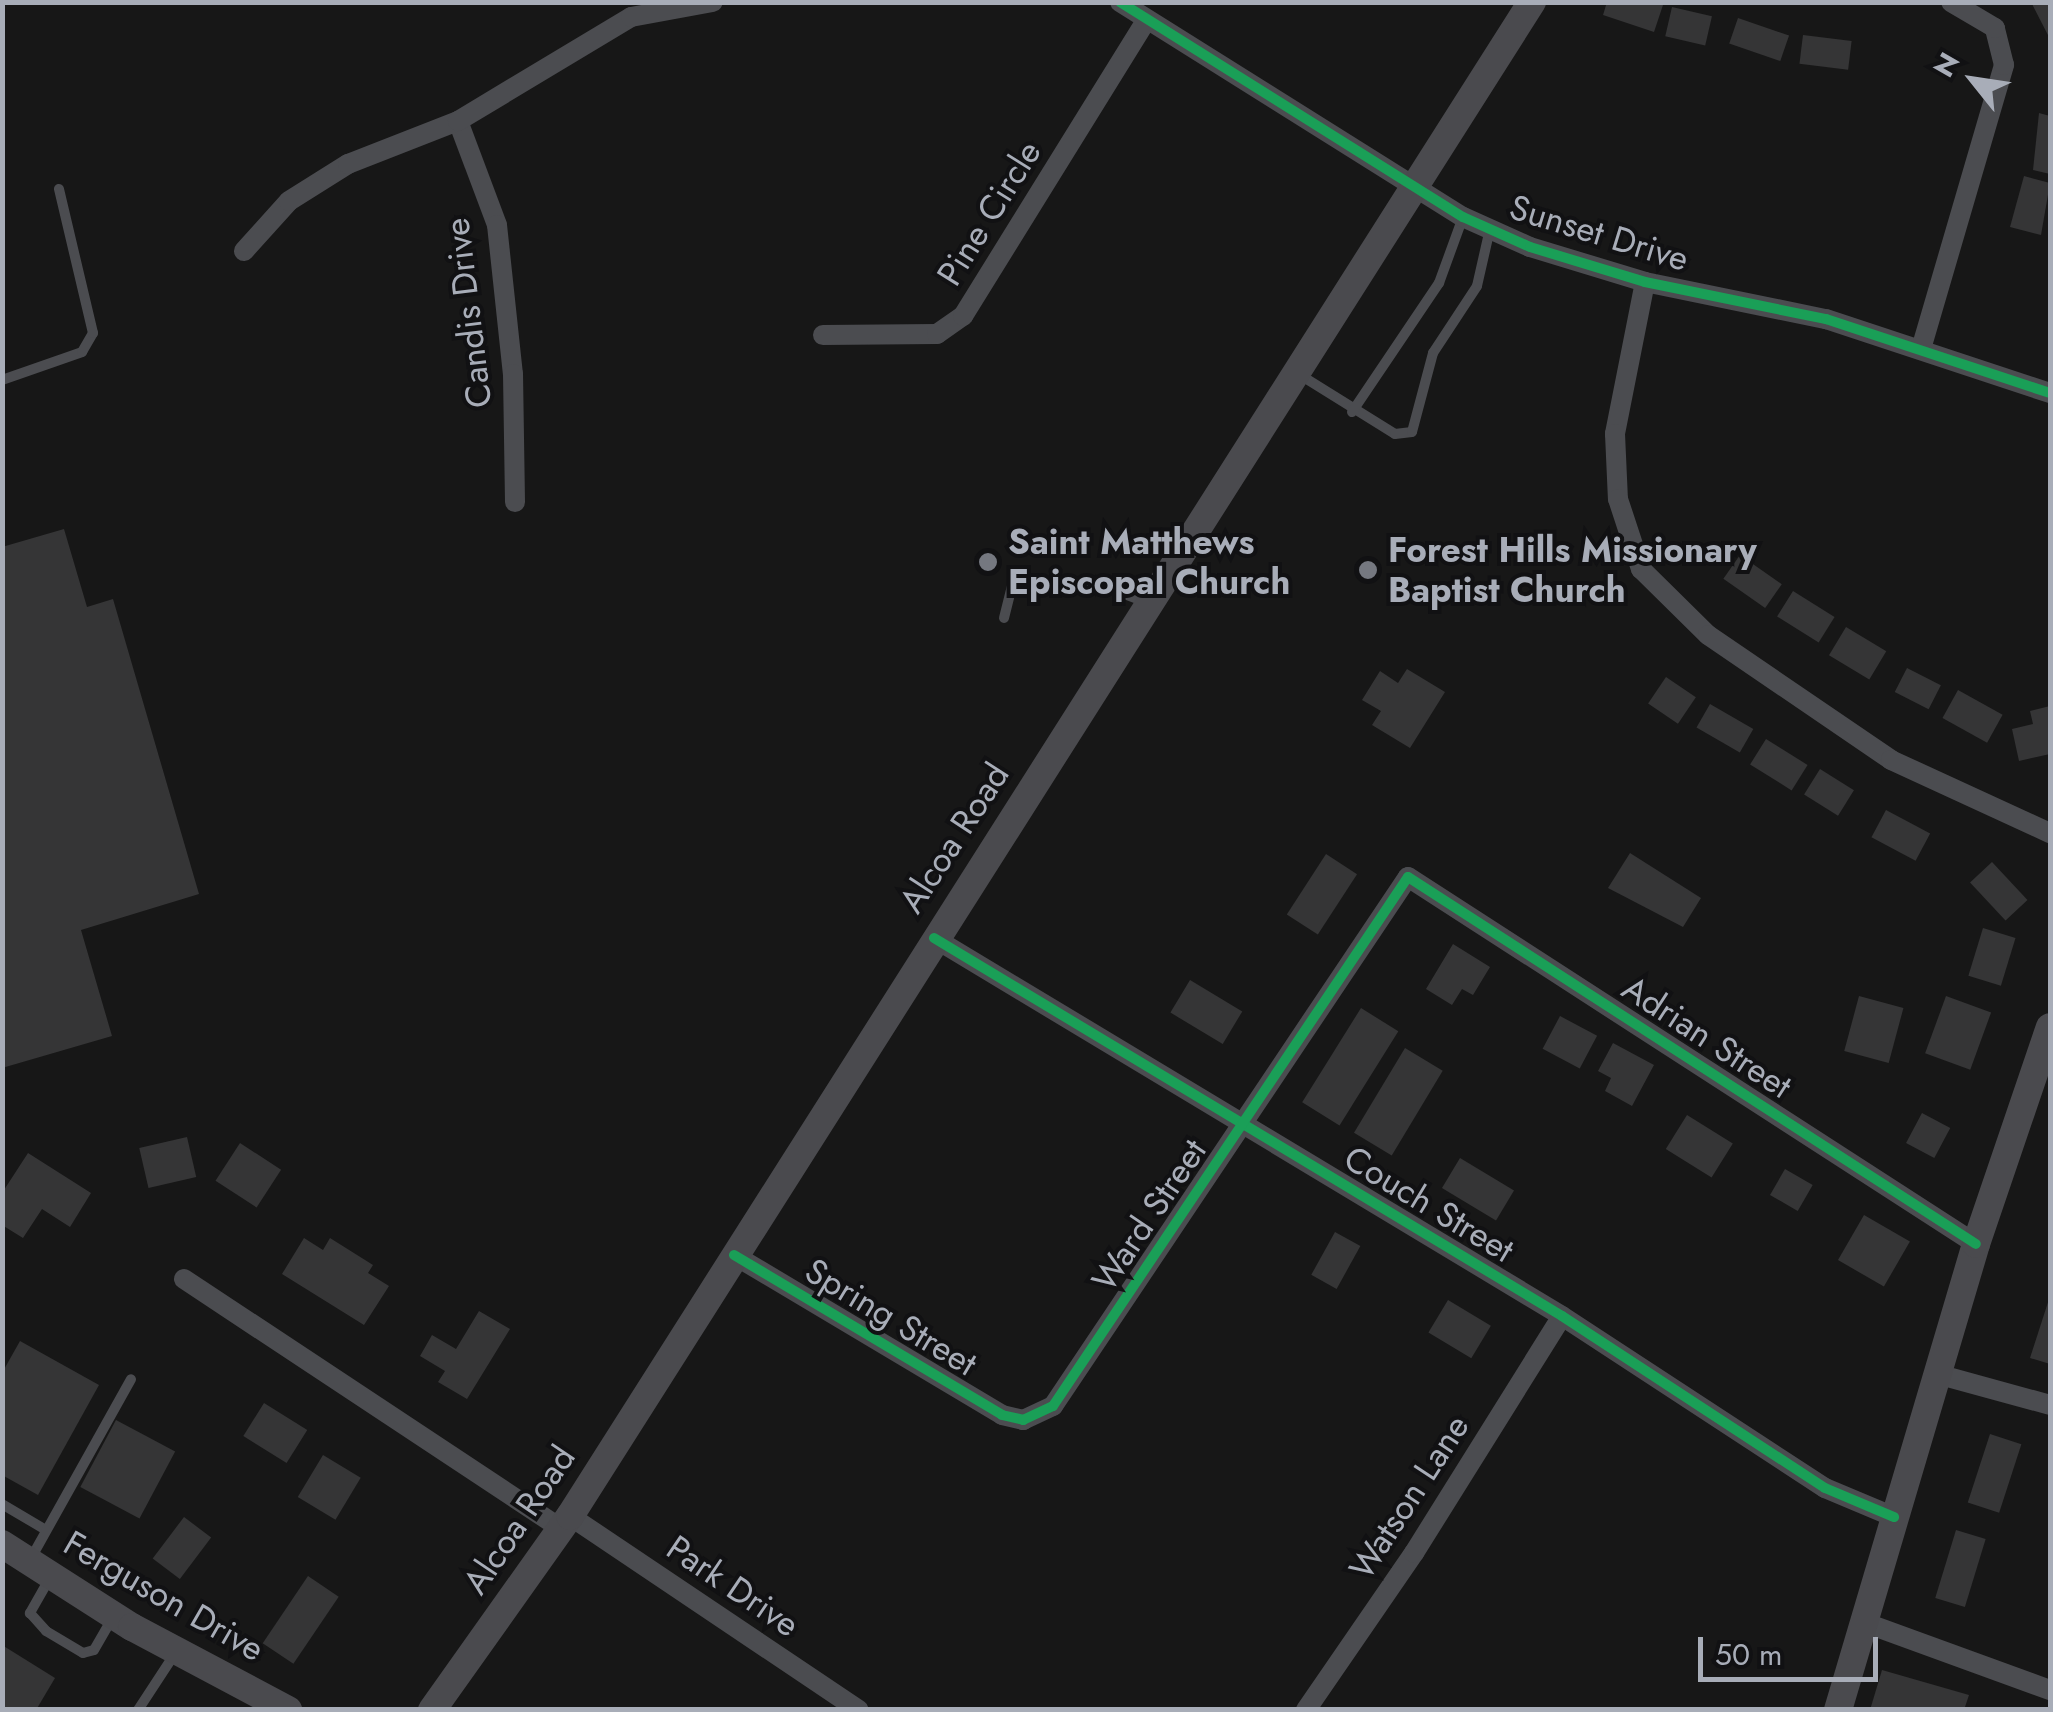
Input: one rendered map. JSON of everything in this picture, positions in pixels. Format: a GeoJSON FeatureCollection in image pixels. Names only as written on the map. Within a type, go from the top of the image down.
{"type":"FeatureCollection","features":[{"type":"Feature","properties":{"kind":"main road","name":"Alcoa Road"},"geometry":{"type":"LineString","coordinates":[[432,1710],[566,1523],[1532,2]]}},
{"type":"Feature","properties":{"kind":"main road"},"geometry":{"type":"LineString","coordinates":[[1838,1710],[1976,1244],[2050,1027]]}},
{"type":"Feature","properties":{"kind":"main road","name":"Ferguson Drive"},"geometry":{"type":"LineString","coordinates":[[2,1544],[114,1615],[288,1710]]}},
{"type":"Feature","properties":{"kind":"street"},"geometry":{"type":"LineString","coordinates":[[244,250],[290,200],[348,164],[458,121],[631,18],[713,2]]}},
{"type":"Feature","properties":{"kind":"street","name":"Sunset Drive"},"geometry":{"type":"LineString","coordinates":[[1120,2],[1463,216],[1490,229],[1646,282],[1826,319],[2050,393]]}},
{"type":"Feature","properties":{"kind":"street"},"geometry":{"type":"LineString","coordinates":[[1921,349],[2004,64],[1995,28],[1951,2]]}},
{"type":"Feature","properties":{"kind":"street","name":"Pine Circle"},"geometry":{"type":"LineString","coordinates":[[823,334],[937,334],[964,316],[1146,21]]}},
{"type":"Feature","properties":{"kind":"street","name":"Candis Drive"},"geometry":{"type":"LineString","coordinates":[[458,121],[497,225],[513,374],[515,502]]}},
{"type":"Feature","properties":{"kind":"street"},"geometry":{"type":"LineString","coordinates":[[1646,282],[1614,434],[1618,499],[1641,569],[1708,635],[1891,760],[2050,833]]}},
{"type":"Feature","properties":{"kind":"street","name":"Ward Street"},"geometry":{"type":"LineString","coordinates":[[1022,1420],[1052,1406],[1408,877]]}},
{"type":"Feature","properties":{"kind":"street","name":"Adrian Street"},"geometry":{"type":"LineString","coordinates":[[1408,877],[1976,1244]]}},
{"type":"Feature","properties":{"kind":"street","name":"Couch Street"},"geometry":{"type":"LineString","coordinates":[[934,938],[1562,1316],[1825,1488],[1894,1517]]}},
{"type":"Feature","properties":{"kind":"street","name":"Spring Street"},"geometry":{"type":"LineString","coordinates":[[734,1255],[1002,1415],[1022,1420]]}},
{"type":"Feature","properties":{"kind":"street","name":"Park Drive"},"geometry":{"type":"LineString","coordinates":[[184,1278],[859,1710]]}},
{"type":"Feature","properties":{"kind":"street","name":"Watson Lane"},"geometry":{"type":"LineString","coordinates":[[1306,1710],[1414,1554],[1562,1316]]}},
{"type":"Feature","properties":{"kind":"street"},"geometry":{"type":"LineString","coordinates":[[1938,1374],[2050,1404]]}},
{"type":"Feature","properties":{"kind":"street"},"geometry":{"type":"LineString","coordinates":[[1863,1622],[2050,1690]]}},
{"type":"Feature","properties":{"kind":"lane"},"geometry":{"type":"LineString","coordinates":[[2,380],[82,352],[93,333],[59,189]]}},
{"type":"Feature","properties":{"kind":"lane"},"geometry":{"type":"LineString","coordinates":[[1352,412],[1439,282],[1463,216]]}},
{"type":"Feature","properties":{"kind":"lane"},"geometry":{"type":"LineString","coordinates":[[1296,373],[1352,412],[1396,434],[1412,432],[1432,353],[1452,315],[1477,286],[1490,229]]}},
{"type":"Feature","properties":{"kind":"lane"},"geometry":{"type":"LineString","coordinates":[[1004,618],[1012,587],[1027,578],[1114,590],[1149,603]]}},
{"type":"Feature","properties":{"kind":"lane"},"geometry":{"type":"LineString","coordinates":[[114,1615],[94,1650],[83,1653],[46,1632],[30,1613],[46,1530],[131,1379]]}},
{"type":"Feature","properties":{"kind":"lane"},"geometry":{"type":"LineString","coordinates":[[2,1504],[46,1530]]}},
{"type":"Feature","properties":{"kind":"lane"},"geometry":{"type":"LineString","coordinates":[[138,1710],[177,1650]]}},
{"type":"Feature","properties":{"kind":"building"},"geometry":{"type":"Polygon","coordinates":[[[1607,2],[1664,2],[1654,32],[1603,15],[1607,2]]]}},
{"type":"Feature","properties":{"kind":"building"},"geometry":{"type":"Polygon","coordinates":[[[2031,2],[2050,2],[2050,39],[2031,2]]]}},
{"type":"Feature","properties":{"kind":"building"},"geometry":{"type":"Polygon","coordinates":[[[1672,7],[1712,16],[1705,45],[1665,36],[1672,7]]]}},
{"type":"Feature","properties":{"kind":"building"},"geometry":{"type":"Polygon","coordinates":[[[1738,18],[1789,36],[1780,61],[1729,44],[1738,18]]]}},
{"type":"Feature","properties":{"kind":"building"},"geometry":{"type":"Polygon","coordinates":[[[1803,35],[1852,41],[1848,70],[1799,64],[1803,35]]]}},
{"type":"Feature","properties":{"kind":"building"},"geometry":{"type":"Polygon","coordinates":[[[2039,113],[2050,116],[2050,174],[2033,170],[2039,113]]]}},
{"type":"Feature","properties":{"kind":"building"},"geometry":{"type":"Polygon","coordinates":[[[2024,176],[2050,183],[2041,235],[2010,227],[2024,176]]]}},
{"type":"Feature","properties":{"kind":"building"},"geometry":{"type":"Polygon","coordinates":[[[64,529],[87,607],[113,599],[199,894],[81,930],[112,1036],[2,1068],[2,547],[64,529]]]}},
{"type":"Feature","properties":{"kind":"building"},"geometry":{"type":"Polygon","coordinates":[[[1740,555],[1782,584],[1765,608],[1723,579],[1740,555]]]}},
{"type":"Feature","properties":{"kind":"building"},"geometry":{"type":"Polygon","coordinates":[[[1793,591],[1835,617],[1819,642],[1777,616],[1793,591]]]}},
{"type":"Feature","properties":{"kind":"building"},"geometry":{"type":"Polygon","coordinates":[[[1846,627],[1886,651],[1869,679],[1829,655],[1846,627]]]}},
{"type":"Feature","properties":{"kind":"building"},"geometry":{"type":"Polygon","coordinates":[[[1907,668],[1941,685],[1929,709],[1895,692],[1907,668]]]}},
{"type":"Feature","properties":{"kind":"building"},"geometry":{"type":"Polygon","coordinates":[[[1407,669],[1445,692],[1410,748],[1372,725],[1381,711],[1362,700],[1380,671],[1398,683],[1407,669]]]}},
{"type":"Feature","properties":{"kind":"building"},"geometry":{"type":"Polygon","coordinates":[[[1666,677],[1696,697],[1678,724],[1648,704],[1666,677]]]}},
{"type":"Feature","properties":{"kind":"building"},"geometry":{"type":"Polygon","coordinates":[[[1958,690],[2003,715],[1987,743],[1942,718],[1958,690]]]}},
{"type":"Feature","properties":{"kind":"building"},"geometry":{"type":"Polygon","coordinates":[[[1710,704],[1753,729],[1740,752],[1696,727],[1710,704]]]}},
{"type":"Feature","properties":{"kind":"building"},"geometry":{"type":"Polygon","coordinates":[[[2050,706],[2050,754],[2019,761],[2012,729],[2033,724],[2030,711],[2050,706]]]}},
{"type":"Feature","properties":{"kind":"building"},"geometry":{"type":"Polygon","coordinates":[[[1766,739],[1808,765],[1792,790],[1750,764],[1766,739]]]}},
{"type":"Feature","properties":{"kind":"building"},"geometry":{"type":"Polygon","coordinates":[[[1820,769],[1854,790],[1838,816],[1804,794],[1820,769]]]}},
{"type":"Feature","properties":{"kind":"building"},"geometry":{"type":"Polygon","coordinates":[[[1886,810],[1930,833],[1916,861],[1871,837],[1886,810]]]}},
{"type":"Feature","properties":{"kind":"building"},"geometry":{"type":"Polygon","coordinates":[[[1630,853],[1701,898],[1683,927],[1608,888],[1630,853]]]}},
{"type":"Feature","properties":{"kind":"building"},"geometry":{"type":"Polygon","coordinates":[[[1326,854],[1357,874],[1318,935],[1287,914],[1326,854]]]}},
{"type":"Feature","properties":{"kind":"building"},"geometry":{"type":"Polygon","coordinates":[[[1992,862],[2027,900],[2006,920],[1970,882],[1992,862]]]}},
{"type":"Feature","properties":{"kind":"building"},"geometry":{"type":"Polygon","coordinates":[[[1983,928],[2016,938],[2001,986],[1968,976],[1983,928]]]}},
{"type":"Feature","properties":{"kind":"building"},"geometry":{"type":"Polygon","coordinates":[[[1453,944],[1490,967],[1473,995],[1462,989],[1452,1005],[1426,989],[1453,944]]]}},
{"type":"Feature","properties":{"kind":"building"},"geometry":{"type":"Polygon","coordinates":[[[1190,980],[1242,1011],[1223,1044],[1170,1013],[1190,980]]]}},
{"type":"Feature","properties":{"kind":"building"},"geometry":{"type":"Polygon","coordinates":[[[1859,996],[1903,1008],[1889,1063],[1844,1051],[1859,996]]]}},
{"type":"Feature","properties":{"kind":"building"},"geometry":{"type":"Polygon","coordinates":[[[1946,996],[1991,1012],[1970,1070],[1925,1053],[1946,996]]]}},
{"type":"Feature","properties":{"kind":"building"},"geometry":{"type":"Polygon","coordinates":[[[1361,1008],[1398,1031],[1339,1125],[1302,1102],[1361,1008]]]}},
{"type":"Feature","properties":{"kind":"building"},"geometry":{"type":"Polygon","coordinates":[[[1560,1016],[1597,1036],[1580,1068],[1543,1049],[1560,1016]]]}},
{"type":"Feature","properties":{"kind":"building"},"geometry":{"type":"Polygon","coordinates":[[[1613,1043],[1654,1065],[1632,1106],[1605,1091],[1611,1078],[1598,1071],[1613,1043]]]}},
{"type":"Feature","properties":{"kind":"building"},"geometry":{"type":"Polygon","coordinates":[[[1405,1048],[1443,1071],[1392,1156],[1354,1133],[1405,1048]]]}},
{"type":"Feature","properties":{"kind":"building"},"geometry":{"type":"Polygon","coordinates":[[[1922,1113],[1950,1128],[1934,1158],[1906,1143],[1922,1113]]]}},
{"type":"Feature","properties":{"kind":"building"},"geometry":{"type":"Polygon","coordinates":[[[1687,1115],[1733,1144],[1712,1178],[1666,1149],[1687,1115]]]}},
{"type":"Feature","properties":{"kind":"building"},"geometry":{"type":"Polygon","coordinates":[[[187,1137],[196,1177],[148,1188],[139,1148],[187,1137]]]}},
{"type":"Feature","properties":{"kind":"building"},"geometry":{"type":"Polygon","coordinates":[[[240,1143],[281,1170],[257,1207],[215,1181],[240,1143]]]}},
{"type":"Feature","properties":{"kind":"building"},"geometry":{"type":"Polygon","coordinates":[[[28,1153],[91,1193],[70,1227],[42,1209],[23,1238],[2,1225],[2,1193],[28,1153]]]}},
{"type":"Feature","properties":{"kind":"building"},"geometry":{"type":"Polygon","coordinates":[[[1460,1158],[1514,1190],[1496,1220],[1442,1188],[1460,1158]]]}},
{"type":"Feature","properties":{"kind":"building"},"geometry":{"type":"Polygon","coordinates":[[[1785,1169],[1813,1185],[1798,1211],[1770,1195],[1785,1169]]]}},
{"type":"Feature","properties":{"kind":"building"},"geometry":{"type":"Polygon","coordinates":[[[1864,1215],[1910,1242],[1884,1287],[1838,1260],[1864,1215]]]}},
{"type":"Feature","properties":{"kind":"building"},"geometry":{"type":"Polygon","coordinates":[[[1335,1232],[1360,1246],[1337,1289],[1311,1275],[1335,1232]]]}},
{"type":"Feature","properties":{"kind":"building"},"geometry":{"type":"Polygon","coordinates":[[[304,1238],[323,1250],[330,1238],[373,1265],[368,1273],[389,1286],[364,1325],[282,1274],[304,1238]]]}},
{"type":"Feature","properties":{"kind":"building"},"geometry":{"type":"Polygon","coordinates":[[[2050,1296],[2050,1364],[2030,1358],[2050,1296]]]}},
{"type":"Feature","properties":{"kind":"building"},"geometry":{"type":"Polygon","coordinates":[[[1448,1300],[1491,1326],[1471,1358],[1428,1333],[1448,1300]]]}},
{"type":"Feature","properties":{"kind":"building"},"geometry":{"type":"Polygon","coordinates":[[[479,1311],[510,1329],[467,1399],[438,1382],[445,1371],[420,1356],[432,1335],[456,1349],[479,1311]]]}},
{"type":"Feature","properties":{"kind":"building"},"geometry":{"type":"Polygon","coordinates":[[[20,1341],[99,1385],[38,1495],[2,1475],[2,1373],[20,1341]]]}},
{"type":"Feature","properties":{"kind":"building"},"geometry":{"type":"Polygon","coordinates":[[[264,1403],[307,1430],[287,1463],[243,1436],[264,1403]]]}},
{"type":"Feature","properties":{"kind":"building"},"geometry":{"type":"Polygon","coordinates":[[[116,1420],[175,1451],[139,1519],[80,1487],[116,1420]]]}},
{"type":"Feature","properties":{"kind":"building"},"geometry":{"type":"Polygon","coordinates":[[[1990,1434],[2021,1444],[1999,1513],[1968,1502],[1990,1434]]]}},
{"type":"Feature","properties":{"kind":"building"},"geometry":{"type":"Polygon","coordinates":[[[323,1455],[361,1478],[335,1520],[298,1497],[323,1455]]]}},
{"type":"Feature","properties":{"kind":"building"},"geometry":{"type":"Polygon","coordinates":[[[184,1517],[211,1537],[180,1579],[153,1559],[184,1517]]]}},
{"type":"Feature","properties":{"kind":"building"},"geometry":{"type":"Polygon","coordinates":[[[1956,1530],[1986,1539],[1965,1607],[1935,1598],[1956,1530]]]}},
{"type":"Feature","properties":{"kind":"building"},"geometry":{"type":"Polygon","coordinates":[[[308,1576],[339,1597],[293,1664],[263,1643],[308,1576]]]}},
{"type":"Feature","properties":{"kind":"building"},"geometry":{"type":"Polygon","coordinates":[[[2,1645],[55,1678],[36,1710],[2,1710],[2,1645]]]}},
{"type":"Feature","properties":{"kind":"building"},"geometry":{"type":"Polygon","coordinates":[[[1882,1670],[1969,1695],[1964,1710],[1870,1710],[1882,1670]]]}},
{"type":"Feature","properties":{"kind":"cycle path"},"geometry":{"type":"LineString","coordinates":[[1120,2],[1463,217],[1530,247],[1645,282],[1826,319],[2050,393]]}},
{"type":"Feature","properties":{"kind":"cycle path"},"geometry":{"type":"LineString","coordinates":[[734,1255],[1002,1415],[1023,1420],[1053,1406],[1408,877],[1976,1244]]}},
{"type":"Feature","properties":{"kind":"cycle path"},"geometry":{"type":"LineString","coordinates":[[934,938],[1562,1316],[1825,1488],[1894,1517]]}},
{"type":"Feature","properties":{"kind":"place","name":"Saint Matthews Episcopal Church"},"geometry":{"type":"Point","coordinates":[988,562]}},
{"type":"Feature","properties":{"kind":"place","name":"Forest Hills Missionary Baptist Church"},"geometry":{"type":"Point","coordinates":[1368,570]}}]}
